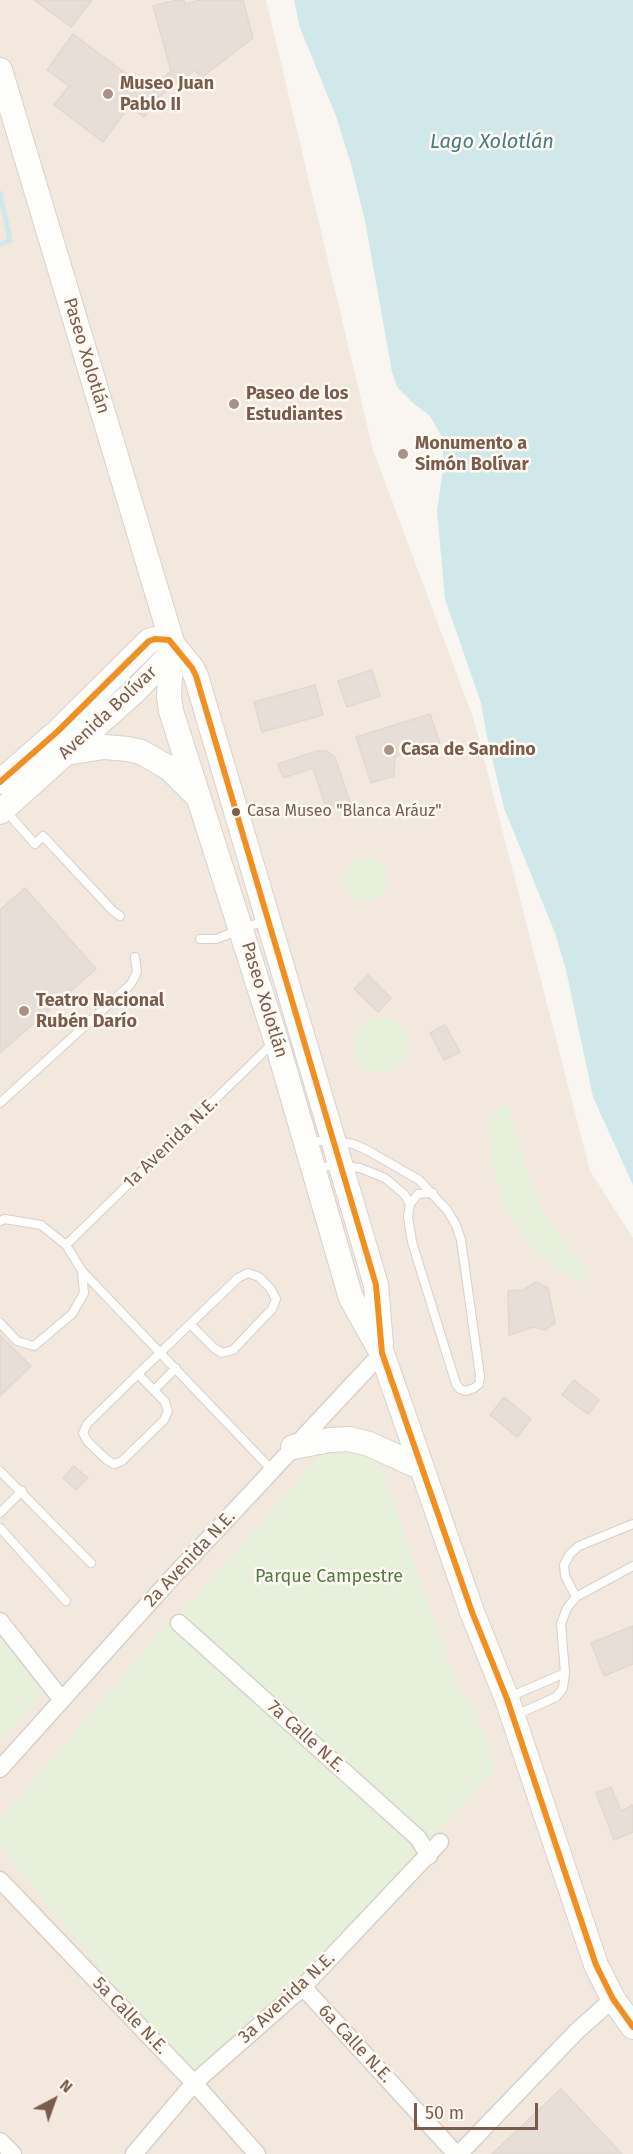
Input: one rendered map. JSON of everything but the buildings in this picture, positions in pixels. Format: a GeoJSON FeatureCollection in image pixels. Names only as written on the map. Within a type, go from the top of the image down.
{"type":"FeatureCollection","features":[{"type":"Feature","properties":{"kind":"street","name":"Paseo Xolotlán"},"geometry":{"type":"LineString","coordinates":[[0,70],[172,642],[169,696],[171,711],[276,1040],[351,1299],[382,1353],[472,1612],[509,1708],[596,1965],[613,1999],[633,2027]]}},
{"type":"Feature","properties":{"kind":"street"},"geometry":{"type":"LineString","coordinates":[[146,644],[154,634],[159,618],[156,587]]}},
{"type":"Feature","properties":{"kind":"street","name":"Avenida Bolívar"},"geometry":{"type":"LineString","coordinates":[[0,782],[57,732],[146,644],[155,639],[172,642],[171,653],[136,690],[2,811]]}},
{"type":"Feature","properties":{"kind":"street","name":"Paseo Xolotlán"},"geometry":{"type":"LineString","coordinates":[[172,642],[187,660],[196,676],[376,1286],[382,1353]]}},
{"type":"Feature","properties":{"kind":"street"},"geometry":{"type":"LineString","coordinates":[[66,753],[104,747],[128,748],[141,752],[169,768],[198,797]]}},
{"type":"Feature","properties":{"kind":"street","name":"2a Avenida N.E."},"geometry":{"type":"LineString","coordinates":[[0,1769],[293,1447],[382,1353]]}},
{"type":"Feature","properties":{"kind":"street"},"geometry":{"type":"LineString","coordinates":[[293,1447],[349,1438],[369,1444],[422,1468]]}},
{"type":"Feature","properties":{"kind":"street"},"geometry":{"type":"LineString","coordinates":[[0,1622],[62,1700]]}},
{"type":"Feature","properties":{"kind":"street","name":"7a Calle N.E."},"geometry":{"type":"LineString","coordinates":[[179,1623],[418,1838],[429,1856]]}},
{"type":"Feature","properties":{"kind":"street","name":"3a Avenida N.E."},"geometry":{"type":"LineString","coordinates":[[134,2154],[194,2083],[303,1987],[440,1842]]}},
{"type":"Feature","properties":{"kind":"street","name":"5a Calle N.E."},"geometry":{"type":"LineString","coordinates":[[0,1880],[194,2083],[257,2154]]}},
{"type":"Feature","properties":{"kind":"street","name":"6a Calle N.E."},"geometry":{"type":"LineString","coordinates":[[303,1987],[458,2154]]}},
{"type":"Feature","properties":{"kind":"street"},"geometry":{"type":"LineString","coordinates":[[458,2154],[577,2031],[613,1999]]}},
{"type":"Feature","properties":{"kind":"street"},"geometry":{"type":"LineString","coordinates":[[0,2141],[13,2154]]}},
{"type":"Feature","properties":{"kind":"lane"},"geometry":{"type":"LineString","coordinates":[[2,811],[35,844],[43,836],[120,916]]}},
{"type":"Feature","properties":{"kind":"lane"},"geometry":{"type":"LineString","coordinates":[[200,939],[216,939],[267,920]]}},
{"type":"Feature","properties":{"kind":"lane"},"geometry":{"type":"LineString","coordinates":[[0,1102],[131,984],[137,972],[135,957]]}},
{"type":"Feature","properties":{"kind":"lane","name":"1a Avenida N.E."},"geometry":{"type":"LineString","coordinates":[[66,1245],[276,1040]]}},
{"type":"Feature","properties":{"kind":"lane"},"geometry":{"type":"LineString","coordinates":[[307,1142],[333,1140],[353,1144],[367,1150],[410,1173],[433,1193],[452,1218],[461,1240],[480,1376],[479,1384],[466,1391],[460,1389],[456,1384],[412,1242],[408,1216],[410,1204],[418,1194],[433,1193]]}},
{"type":"Feature","properties":{"kind":"lane"},"geometry":{"type":"LineString","coordinates":[[314,1168],[339,1165],[360,1168],[385,1178],[404,1194],[410,1204]]}},
{"type":"Feature","properties":{"kind":"lane"},"geometry":{"type":"LineString","coordinates":[[0,1221],[5,1219],[41,1225],[66,1245],[82,1271],[273,1470]]}},
{"type":"Feature","properties":{"kind":"lane"},"geometry":{"type":"LineString","coordinates":[[0,1323],[17,1341],[34,1346],[72,1314],[84,1293],[82,1271]]}},
{"type":"Feature","properties":{"kind":"lane"},"geometry":{"type":"LineString","coordinates":[[138,1374],[165,1402],[168,1411],[164,1420],[122,1461],[114,1464],[106,1460],[88,1442],[83,1433],[87,1424],[138,1374],[190,1324],[238,1278],[248,1273],[259,1277],[270,1288],[276,1299],[272,1309],[233,1350],[222,1353],[190,1324]]}},
{"type":"Feature","properties":{"kind":"lane"},"geometry":{"type":"LineString","coordinates":[[154,1390],[176,1368]]}},
{"type":"Feature","properties":{"kind":"lane"},"geometry":{"type":"LineString","coordinates":[[0,1471],[92,1563]]}},
{"type":"Feature","properties":{"kind":"lane"},"geometry":{"type":"LineString","coordinates":[[0,1513],[22,1491]]}},
{"type":"Feature","properties":{"kind":"lane"},"geometry":{"type":"LineString","coordinates":[[576,1598],[565,1576],[564,1565],[570,1554],[579,1546],[633,1524]]}},
{"type":"Feature","properties":{"kind":"lane"},"geometry":{"type":"LineString","coordinates":[[0,1528],[66,1601]]}},
{"type":"Feature","properties":{"kind":"lane"},"geometry":{"type":"LineString","coordinates":[[509,1708],[556,1697],[563,1688],[565,1673],[561,1624],[567,1608],[576,1598],[633,1566]]}},
{"type":"Feature","properties":{"kind":"lane"},"geometry":{"type":"LineString","coordinates":[[509,1708],[565,1673]]}},
{"type":"Feature","properties":{"kind":"shaded area"},"geometry":{"type":"Polygon","coordinates":[[[0,0],[266,0],[373,450],[474,720],[590,1171],[633,1238],[633,2154],[0,2154],[0,0]]]}},
{"type":"Feature","properties":{"kind":"green space"},"geometry":{"type":"Polygon","coordinates":[[[366,857],[375,858],[382,863],[387,870],[387,888],[382,895],[375,900],[366,901],[357,900],[350,895],[345,888],[344,879],[345,870],[350,863],[357,858],[366,857]]]}},
{"type":"Feature","properties":{"kind":"green space"},"geometry":{"type":"Polygon","coordinates":[[[375,1017],[387,1017],[397,1021],[405,1029],[409,1045],[405,1061],[397,1069],[387,1073],[375,1073],[365,1069],[357,1061],[353,1051],[353,1039],[357,1029],[365,1021],[375,1017]]]}},
{"type":"Feature","properties":{"kind":"green space"},"geometry":{"type":"Polygon","coordinates":[[[500,1105],[509,1107],[526,1167],[544,1214],[589,1274],[580,1283],[537,1254],[504,1207],[491,1159],[489,1121],[500,1105]]]}},
{"type":"Feature","properties":{"kind":"green space","name":"Parque Campestre"},"geometry":{"type":"Polygon","coordinates":[[[334,1447],[368,1452],[380,1466],[460,1693],[472,1700],[495,1769],[400,1874],[194,2083],[0,1847],[0,1820],[158,1634],[194,1599],[316,1460],[334,1447]]]}},
{"type":"Feature","properties":{"kind":"green space"},"geometry":{"type":"Polygon","coordinates":[[[0,1635],[49,1686],[0,1742],[0,1635]]]}},
{"type":"Feature","properties":{"kind":"water","name":"Lago Xolotlán"},"geometry":{"type":"Polygon","coordinates":[[[294,0],[633,0],[633,1185],[593,1097],[566,970],[555,933],[504,808],[481,703],[445,599],[437,510],[443,469],[443,439],[430,416],[397,387],[392,372],[365,221],[351,164],[336,116],[300,28],[294,0]]]}},
{"type":"Feature","properties":{"kind":"waterway"},"geometry":{"type":"LineString","coordinates":[[0,193],[10,240],[0,245]]}},
{"type":"Feature","properties":{"kind":"transit line"},"geometry":{"type":"LineString","coordinates":[[0,782],[57,732],[149,641],[169,640],[192,668],[376,1285],[382,1353],[472,1612],[507,1699],[596,1965],[613,1999],[633,2027]]}},
{"type":"Feature","properties":{"kind":"place","name":"Museo Juan Pablo II"},"geometry":{"type":"Point","coordinates":[108,94]}},
{"type":"Feature","properties":{"kind":"place","name":"Paseo de los Estudiantes"},"geometry":{"type":"Point","coordinates":[234,404]}},
{"type":"Feature","properties":{"kind":"place","name":"Monumento a Simón Bolívar"},"geometry":{"type":"Point","coordinates":[403,454]}},
{"type":"Feature","properties":{"kind":"place","name":"Casa de Sandino"},"geometry":{"type":"Point","coordinates":[389,750]}},
{"type":"Feature","properties":{"kind":"place","name":"Casa Museo \"Blanca Aráuz\""},"geometry":{"type":"Point","coordinates":[236,812]}},
{"type":"Feature","properties":{"kind":"place","name":"Teatro Nacional Rubén Darío"},"geometry":{"type":"Point","coordinates":[24,1011]}}]}
